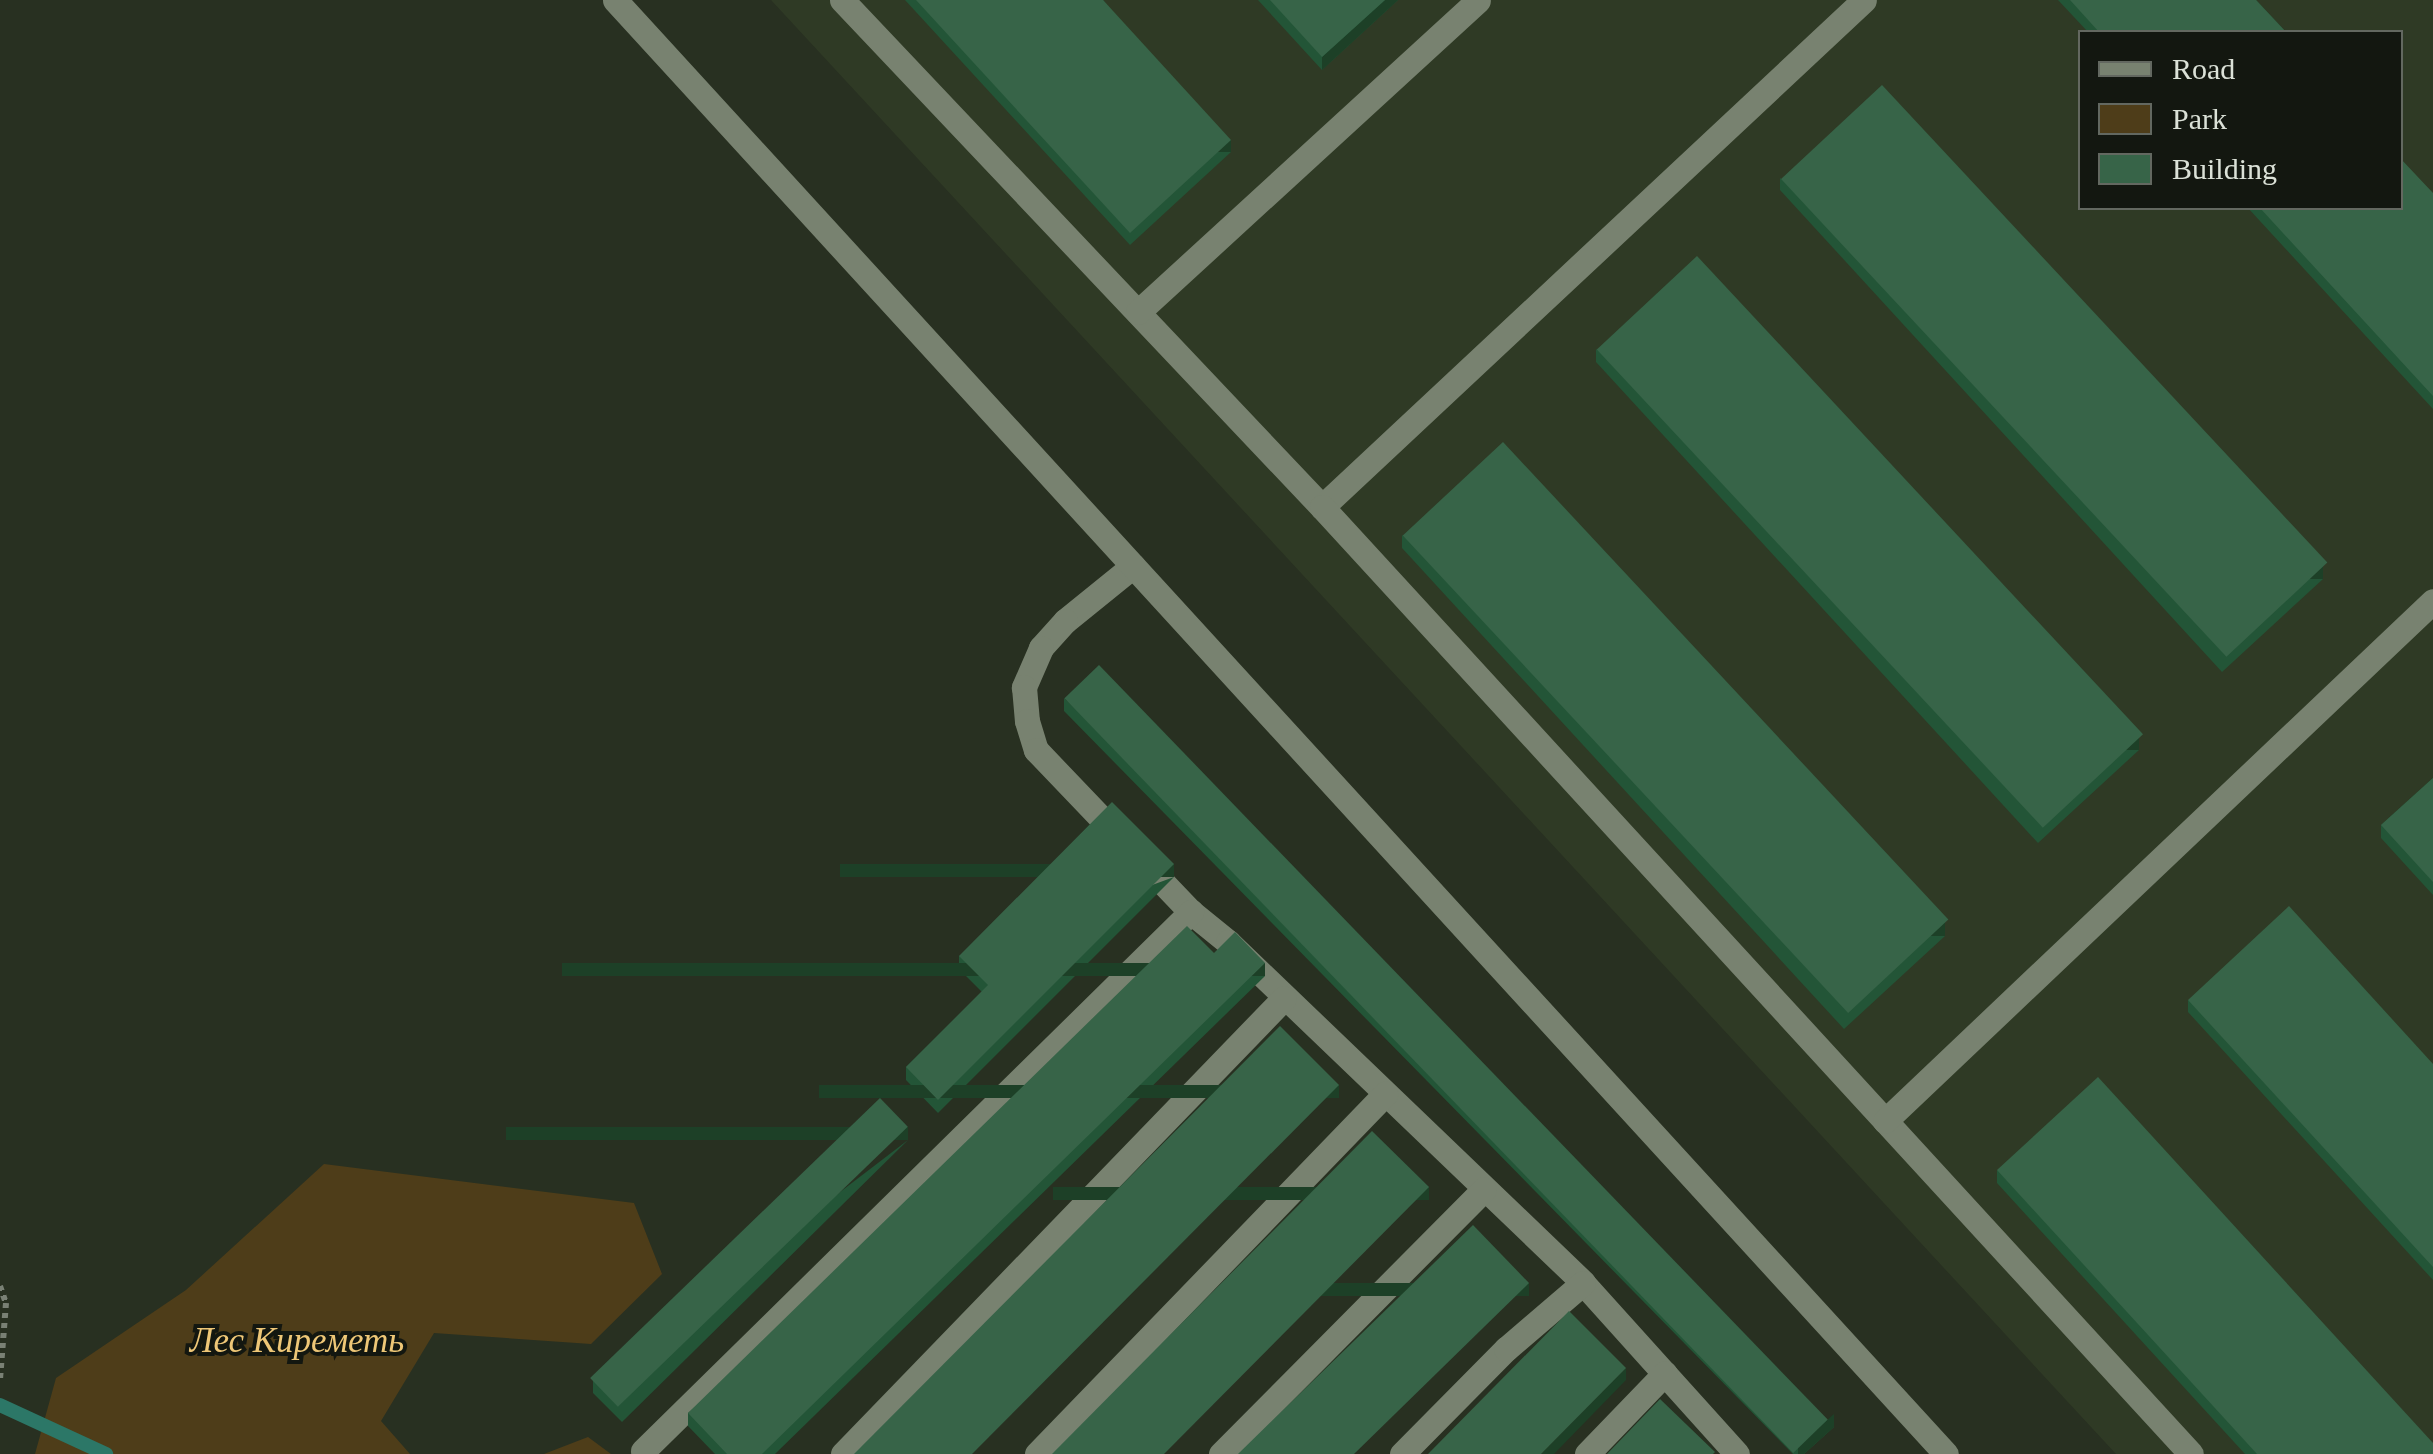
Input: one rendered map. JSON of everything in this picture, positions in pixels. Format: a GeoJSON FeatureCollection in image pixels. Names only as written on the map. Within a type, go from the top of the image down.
{"type":"FeatureCollection","features":[{"type":"Feature","properties":{"kind":"street"},"geometry":{"type":"LineString","coordinates":[[615,0],[1946,1454]]}},
{"type":"Feature","properties":{"kind":"street"},"geometry":{"type":"LineString","coordinates":[[842,0],[1322,506],[2191,1454]]}},
{"type":"Feature","properties":{"kind":"street"},"geometry":{"type":"LineString","coordinates":[[1138,312],[1478,0]]}},
{"type":"Feature","properties":{"kind":"street"},"geometry":{"type":"LineString","coordinates":[[1322,506],[1864,0]]}},
{"type":"Feature","properties":{"kind":"street"},"geometry":{"type":"LineString","coordinates":[[1133,566],[1065,621],[1042,648],[1024,686],[1027,721],[1036,750],[1190,912],[1584,1284],[1737,1454]]}},
{"type":"Feature","properties":{"kind":"street"},"geometry":{"type":"LineString","coordinates":[[1886,1121],[2433,601]]}},
{"type":"Feature","properties":{"kind":"street"},"geometry":{"type":"LineString","coordinates":[[643,1452],[1190,912]]}},
{"type":"Feature","properties":{"kind":"street"},"geometry":{"type":"LineString","coordinates":[[843,1454],[1284,998]]}},
{"type":"Feature","properties":{"kind":"street"},"geometry":{"type":"LineString","coordinates":[[1036,1454],[1385,1094]]}},
{"type":"Feature","properties":{"kind":"street"},"geometry":{"type":"LineString","coordinates":[[1221,1454],[1484,1189]]}},
{"type":"Feature","properties":{"kind":"street"},"geometry":{"type":"LineString","coordinates":[[1402,1454],[1506,1349],[1584,1284]]}},
{"type":"Feature","properties":{"kind":"street"},"geometry":{"type":"LineString","coordinates":[[1587,1454],[1665,1374]]}},
{"type":"Feature","properties":{"kind":"path"},"geometry":{"type":"LineString","coordinates":[[0,1286],[6,1303],[0,1380]]}},
{"type":"Feature","properties":{"kind":"shaded area"},"geometry":{"type":"Polygon","coordinates":[[[771,0],[2433,0],[2433,1454],[2116,1454],[771,0]]]}},
{"type":"Feature","properties":{"kind":"green space","name":"Лес Киреметь"},"geometry":{"type":"Polygon","coordinates":[[[324,1164],[634,1203],[662,1274],[591,1344],[434,1333],[381,1421],[410,1454],[35,1454],[56,1378],[186,1290],[324,1164]]]}},
{"type":"Feature","properties":{"kind":"green space"},"geometry":{"type":"Polygon","coordinates":[[[588,1437],[611,1454],[544,1454],[588,1437]]]}},
{"type":"Feature","properties":{"kind":"building"},"geometry":{"type":"Polygon","coordinates":[[[916,0],[1103,0],[1231,140],[1130,233],[916,0]]]}},
{"type":"Feature","properties":{"kind":"building"},"geometry":{"type":"Polygon","coordinates":[[[1270,0],[1385,0],[1322,57],[1270,0]]]}},
{"type":"Feature","properties":{"kind":"building"},"geometry":{"type":"Polygon","coordinates":[[[2070,0],[2256,0],[2284,30],[2097,30],[2070,0]]]}},
{"type":"Feature","properties":{"kind":"building"},"geometry":{"type":"Polygon","coordinates":[[[1882,85],[2327,563],[2226,657],[1781,179],[1882,85]]]}},
{"type":"Feature","properties":{"kind":"building"},"geometry":{"type":"Polygon","coordinates":[[[2403,161],[2433,193],[2433,396],[2262,210],[2403,210],[2403,161]]]}},
{"type":"Feature","properties":{"kind":"building"},"geometry":{"type":"Polygon","coordinates":[[[1697,256],[2143,734],[2043,828],[1597,349],[1697,256]]]}},
{"type":"Feature","properties":{"kind":"building"},"geometry":{"type":"Polygon","coordinates":[[[1503,442],[1948,920],[1848,1013],[1403,535],[1503,442]]]}},
{"type":"Feature","properties":{"kind":"building"},"geometry":{"type":"Polygon","coordinates":[[[1099,665],[1828,1420],[1793,1453],[1064,698],[1099,665]]]}},
{"type":"Feature","properties":{"kind":"building"},"geometry":{"type":"Polygon","coordinates":[[[2433,778],[2433,882],[2381,825],[2433,778]]]}},
{"type":"Feature","properties":{"kind":"building"},"geometry":{"type":"Polygon","coordinates":[[[1112,802],[1174,864],[938,1100],[906,1067],[988,985],[959,956],[1112,802]]]}},
{"type":"Feature","properties":{"kind":"building"},"geometry":{"type":"Polygon","coordinates":[[[2289,906],[2433,1064],[2433,1267],[2188,1000],[2289,906]]]}},
{"type":"Feature","properties":{"kind":"building"},"geometry":{"type":"Polygon","coordinates":[[[1187,926],[1214,953],[1235,932],[1265,963],[762,1454],[727,1454],[688,1413],[1187,926]]]}},
{"type":"Feature","properties":{"kind":"building"},"geometry":{"type":"Polygon","coordinates":[[[1280,1026],[1339,1085],[972,1454],[854,1454],[1280,1026]]]}},
{"type":"Feature","properties":{"kind":"building"},"geometry":{"type":"Polygon","coordinates":[[[2098,1077],[2433,1443],[2433,1454],[2257,1454],[1997,1170],[2098,1077]]]}},
{"type":"Feature","properties":{"kind":"building"},"geometry":{"type":"Polygon","coordinates":[[[880,1098],[908,1127],[618,1407],[590,1378],[880,1098]]]}},
{"type":"Feature","properties":{"kind":"building"},"geometry":{"type":"Polygon","coordinates":[[[1372,1131],[1429,1187],[1164,1454],[1052,1454],[1372,1131]]]}},
{"type":"Feature","properties":{"kind":"building"},"geometry":{"type":"Polygon","coordinates":[[[1473,1225],[1529,1283],[1354,1454],[1238,1454],[1473,1225]]]}},
{"type":"Feature","properties":{"kind":"building"},"geometry":{"type":"Polygon","coordinates":[[[1569,1311],[1626,1368],[1541,1454],[1428,1454],[1569,1311]]]}},
{"type":"Feature","properties":{"kind":"building"},"geometry":{"type":"Polygon","coordinates":[[[1660,1399],[1715,1452],[1607,1454],[1660,1399]]]}},
{"type":"Feature","properties":{"kind":"waterway"},"geometry":{"type":"LineString","coordinates":[[0,1405],[106,1454]]}}]}
